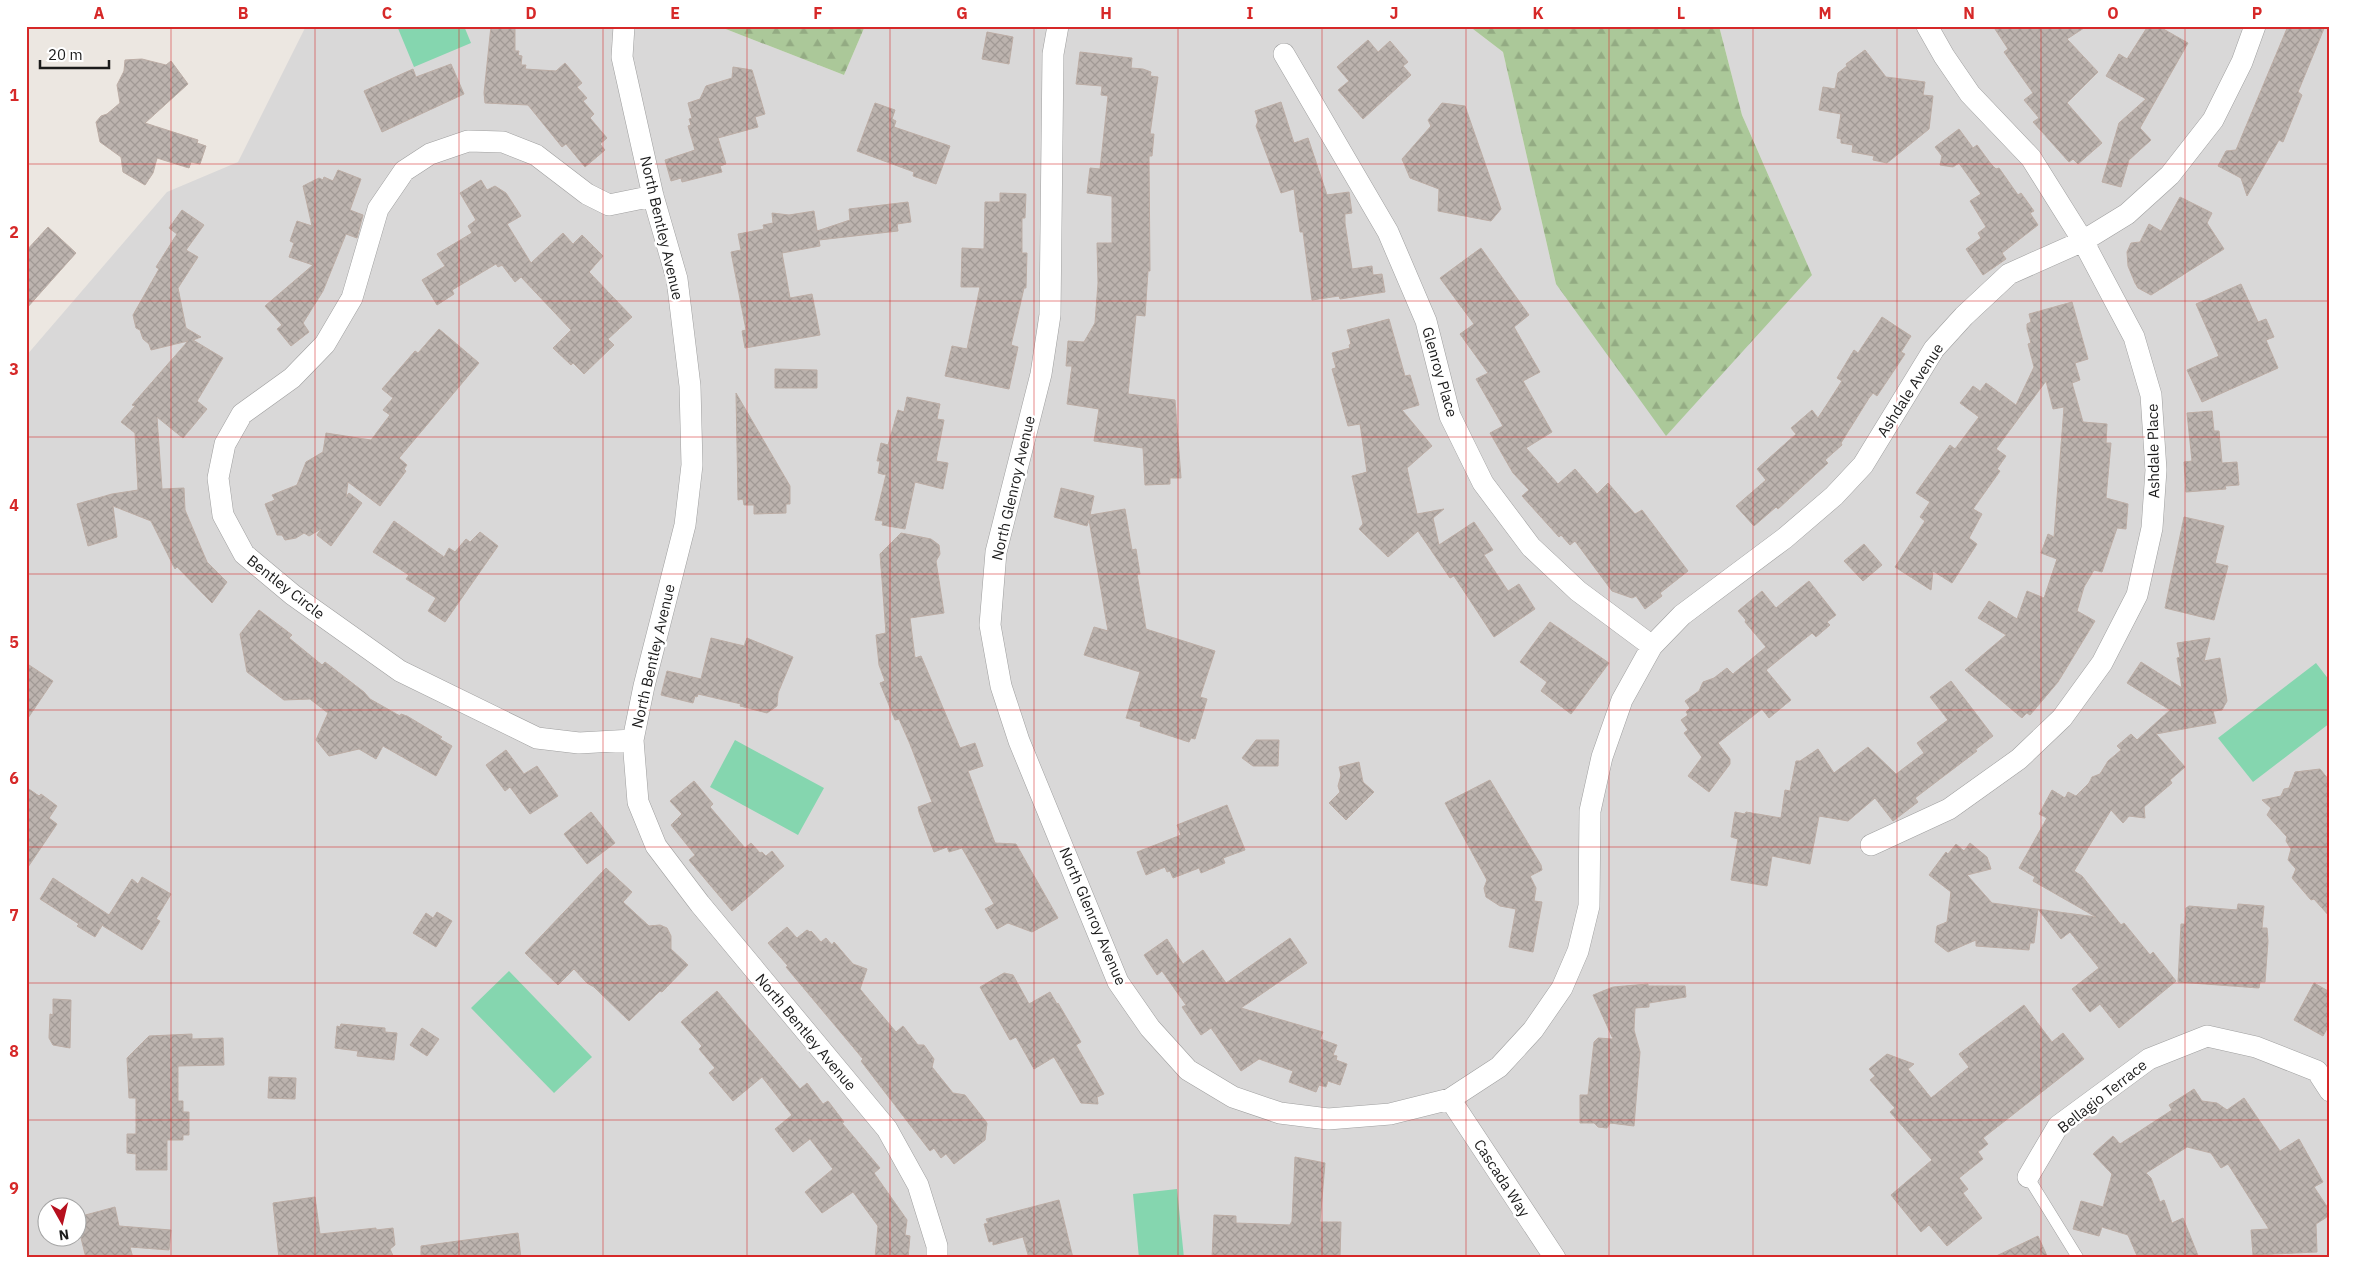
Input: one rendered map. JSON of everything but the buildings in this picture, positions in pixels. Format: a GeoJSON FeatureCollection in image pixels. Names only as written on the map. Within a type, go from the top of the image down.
{"type":"FeatureCollection","features":[{"type":"Feature","properties":{"kind":"street","name":"North Bentley Avenue"},"geometry":{"type":"LineString","coordinates":[[624,26],[622,57],[654,196],[677,279],[690,386],[692,465],[685,525],[644,686],[633,740],[638,802],[656,846],[700,904],[887,1129],[918,1185],[937,1246],[937,1258]]}},
{"type":"Feature","properties":{"kind":"street","name":"North Glenroy Avenue"},"geometry":{"type":"LineString","coordinates":[[1058,26],[1053,54],[1050,315],[1041,374],[996,552],[990,625],[1001,686],[1019,741],[1118,982],[1150,1028],[1188,1070],[1233,1097],[1280,1112],[1328,1119],[1390,1114],[1450,1099],[1499,1067],[1533,1030],[1562,988],[1578,951],[1588,906],[1590,811],[1602,757],[1622,700],[1652,646]]}},
{"type":"Feature","properties":{"kind":"street","name":"Ashdale Place"},"geometry":{"type":"LineString","coordinates":[[1871,845],[1949,809],[2026,752],[2062,718],[2102,663],[2137,595],[2152,528],[2156,470],[2151,395],[2134,337],[2083,241],[2031,158],[1970,94],[1944,56],[1927,26]]}},
{"type":"Feature","properties":{"kind":"street","name":"Ashdale Avenue"},"geometry":{"type":"LineString","coordinates":[[1652,646],[1682,616],[1785,538],[1834,496],[1863,465],[1934,349],[1964,316],[2002,280],[2009,274],[2083,241],[2127,214],[2170,175],[2213,120],[2242,62],[2255,26]]}},
{"type":"Feature","properties":{"kind":"street","name":"Glenroy Place"},"geometry":{"type":"LineString","coordinates":[[1284,54],[1388,232],[1426,321],[1450,416],[1483,483],[1531,547],[1578,590],[1652,646]]}},
{"type":"Feature","properties":{"kind":"street","name":"Bentley Circle"},"geometry":{"type":"LineString","coordinates":[[633,740],[579,743],[537,738],[400,671],[293,595],[244,554],[222,516],[218,478],[225,444],[242,414],[292,378],[325,344],[352,298],[378,209],[404,171],[430,154],[468,141],[503,142],[536,155],[587,194],[609,205],[654,196]]}},
{"type":"Feature","properties":{"kind":"street","name":"Bellagio Terrace"},"geometry":{"type":"LineString","coordinates":[[2028,1177],[2058,1126],[2149,1058],[2207,1036],[2256,1047],[2317,1071],[2330,1091]]}},
{"type":"Feature","properties":{"kind":"street","name":"Cascada Way"},"geometry":{"type":"LineString","coordinates":[[1450,1099],[1554,1258]]}},
{"type":"Feature","properties":{"kind":"lane"},"geometry":{"type":"LineString","coordinates":[[2028,1177],[2078,1258]]}},
{"type":"Feature","properties":{"kind":"shaded area"},"geometry":{"type":"Polygon","coordinates":[[[306,26],[718,26],[844,75],[865,26],[1469,26],[1503,52],[1556,284],[1812,275],[1742,115],[1719,26],[2330,26],[2330,1258],[26,1258],[26,356],[167,192],[238,162],[306,26]]]}},
{"type":"Feature","properties":{"kind":"green space"},"geometry":{"type":"Polygon","coordinates":[[[397,26],[464,26],[471,43],[414,67],[397,26]]]}},
{"type":"Feature","properties":{"kind":"green space"},"geometry":{"type":"Polygon","coordinates":[[[718,26],[865,26],[844,75],[718,26]]]}},
{"type":"Feature","properties":{"kind":"green space"},"geometry":{"type":"Polygon","coordinates":[[[1469,26],[1719,26],[1742,115],[1812,275],[1666,436],[1556,284],[1503,52],[1469,26]]]}},
{"type":"Feature","properties":{"kind":"green space"},"geometry":{"type":"Polygon","coordinates":[[[2316,663],[2330,681],[2330,723],[2253,782],[2218,738],[2316,663]]]}},
{"type":"Feature","properties":{"kind":"green space"},"geometry":{"type":"Polygon","coordinates":[[[735,740],[824,788],[798,835],[710,787],[735,740]]]}},
{"type":"Feature","properties":{"kind":"green space"},"geometry":{"type":"Polygon","coordinates":[[[509,971],[592,1057],[554,1093],[471,1008],[509,971]]]}},
{"type":"Feature","properties":{"kind":"green space"},"geometry":{"type":"Polygon","coordinates":[[[1177,1189],[1184,1258],[1139,1258],[1133,1194],[1177,1189]]]}}]}
